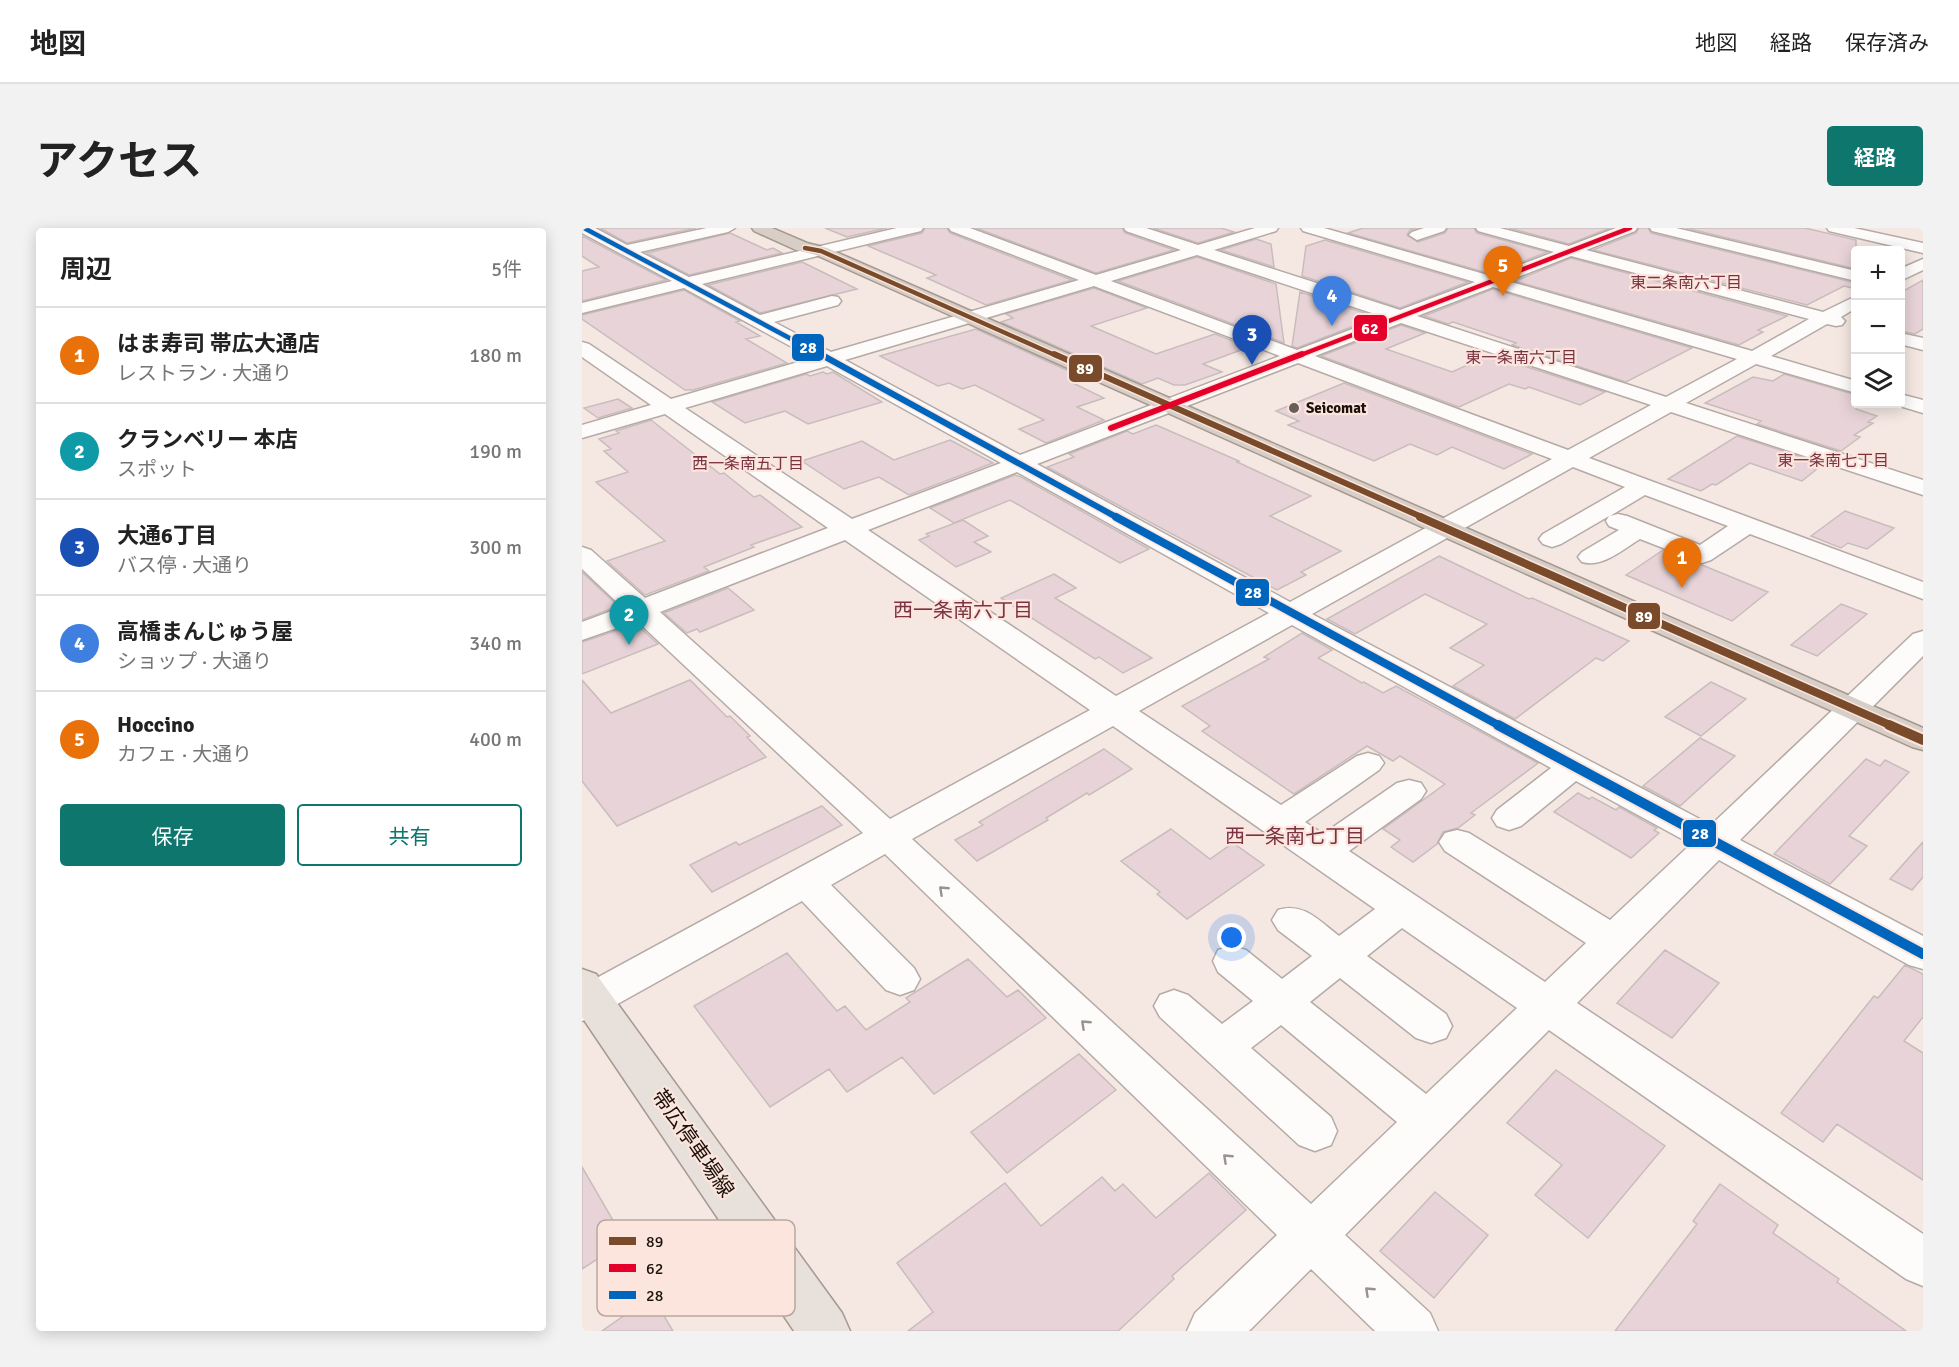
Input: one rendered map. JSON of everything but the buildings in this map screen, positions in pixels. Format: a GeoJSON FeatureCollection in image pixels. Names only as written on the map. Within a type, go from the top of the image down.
{"type":"FeatureCollection","features":[{"type":"Feature","properties":{"kind":"highway"},"geometry":{"type":"LineString","coordinates":[[759,228],[802,247],[821,251],[1923,740]]}},
{"type":"Feature","properties":{"kind":"highway"},"geometry":{"type":"LineString","coordinates":[[778,228],[815,244],[821,251]]}},
{"type":"Feature","properties":{"kind":"main road","name":"帯広停車場線"},"geometry":{"type":"LineString","coordinates":[[585,996],[745,1220]]}},
{"type":"Feature","properties":{"kind":"main road","name":"帯広停車場線"},"geometry":{"type":"LineString","coordinates":[[795,1290],[824,1331]]}},
{"type":"Feature","properties":{"kind":"street"},"geometry":{"type":"LineString","coordinates":[[584,228],[829,359],[1290,613],[1923,954]]}},
{"type":"Feature","properties":{"kind":"street"},"geometry":{"type":"LineString","coordinates":[[593,250],[621,248],[728,228]]}},
{"type":"Feature","properties":{"kind":"street"},"geometry":{"type":"LineString","coordinates":[[582,308],[916,228]]}},
{"type":"Feature","properties":{"kind":"street"},"geometry":{"type":"LineString","coordinates":[[956,228],[1923,591]]}},
{"type":"Feature","properties":{"kind":"street"},"geometry":{"type":"LineString","coordinates":[[1131,228],[1923,489]]}},
{"type":"Feature","properties":{"kind":"street"},"geometry":{"type":"LineString","coordinates":[[582,432],[1271,228]]}},
{"type":"Feature","properties":{"kind":"street"},"geometry":{"type":"LineString","coordinates":[[1308,228],[1851,386]]}},
{"type":"Feature","properties":{"kind":"street"},"geometry":{"type":"LineString","coordinates":[[1417,235],[1439,228]]}},
{"type":"Feature","properties":{"kind":"street"},"geometry":{"type":"LineString","coordinates":[[1486,228],[1851,325]]}},
{"type":"Feature","properties":{"kind":"street"},"geometry":{"type":"LineString","coordinates":[[582,632],[1630,228]]}},
{"type":"Feature","properties":{"kind":"street"},"geometry":{"type":"LineString","coordinates":[[1657,228],[1851,275]]}},
{"type":"Feature","properties":{"kind":"street"},"geometry":{"type":"LineString","coordinates":[[1834,228],[1923,248]]}},
{"type":"Feature","properties":{"kind":"street"},"geometry":{"type":"LineString","coordinates":[[1538,264],[1569,272]]}},
{"type":"Feature","properties":{"kind":"street"},"geometry":{"type":"LineString","coordinates":[[1905,283],[1923,264]]}},
{"type":"Feature","properties":{"kind":"street"},"geometry":{"type":"LineString","coordinates":[[757,321],[832,301]]}},
{"type":"Feature","properties":{"kind":"street"},"geometry":{"type":"LineString","coordinates":[[585,996],[806,882],[1851,304]]}},
{"type":"Feature","properties":{"kind":"street"},"geometry":{"type":"LineString","coordinates":[[1905,339],[1923,344]]}},
{"type":"Feature","properties":{"kind":"street"},"geometry":{"type":"LineString","coordinates":[[582,348],[670,405],[1113,711],[1547,1004],[1923,1262]]}},
{"type":"Feature","properties":{"kind":"street"},"geometry":{"type":"LineString","coordinates":[[1905,402],[1923,407]]}},
{"type":"Feature","properties":{"kind":"street"},"geometry":{"type":"LineString","coordinates":[[1552,539],[1644,486]]}},
{"type":"Feature","properties":{"kind":"street"},"geometry":{"type":"LineString","coordinates":[[1591,557],[1695,505]]}},
{"type":"Feature","properties":{"kind":"street"},"geometry":{"type":"LineString","coordinates":[[1598,513],[1702,555],[1747,525]]}},
{"type":"Feature","properties":{"kind":"street"},"geometry":{"type":"LineString","coordinates":[[582,555],[888,837],[1412,1331]]}},
{"type":"Feature","properties":{"kind":"street"},"geometry":{"type":"LineString","coordinates":[[1213,1331],[1426,1121],[1923,640]]}},
{"type":"Feature","properties":{"kind":"street"},"geometry":{"type":"LineString","coordinates":[[1279,824],[1368,763]]}},
{"type":"Feature","properties":{"kind":"street"},"geometry":{"type":"LineString","coordinates":[[1509,818],[1574,766]]}},
{"type":"Feature","properties":{"kind":"street"},"geometry":{"type":"LineString","coordinates":[[1322,852],[1409,791]]}},
{"type":"Feature","properties":{"kind":"street"},"geometry":{"type":"LineString","coordinates":[[1457,842],[1613,940]]}},
{"type":"Feature","properties":{"kind":"street"},"geometry":{"type":"LineString","coordinates":[[806,882],[900,979]]}},
{"type":"Feature","properties":{"kind":"street"},"geometry":{"type":"LineString","coordinates":[[1221,1048],[1403,907]]}},
{"type":"Feature","properties":{"kind":"street"},"geometry":{"type":"LineString","coordinates":[[1292,920],[1431,1026]]}},
{"type":"Feature","properties":{"kind":"street"},"geometry":{"type":"LineString","coordinates":[[1232,961],[1426,1121]]}},
{"type":"Feature","properties":{"kind":"street"},"geometry":{"type":"LineString","coordinates":[[1174,1006],[1315,1131]]}},
{"type":"Feature","properties":{"kind":"transit line","name":"28"},"geometry":{"type":"LineString","coordinates":[[584,228],[829,359],[1290,613],[1923,954]]}},
{"type":"Feature","properties":{"kind":"transit line","name":"62"},"geometry":{"type":"LineString","coordinates":[[1111,428],[1630,228]]}},
{"type":"Feature","properties":{"kind":"transit line","name":"89"},"geometry":{"type":"LineString","coordinates":[[805,248],[821,251],[1923,740]]}},
{"type":"Feature","properties":{"kind":"place","name":"Hoccino"},"geometry":{"type":"Point","coordinates":[1503,296]}},
{"type":"Feature","properties":{"kind":"place","name":"高橋まんじゅう屋"},"geometry":{"type":"Point","coordinates":[1332,326]}},
{"type":"Feature","properties":{"kind":"place","name":"大通6丁目"},"geometry":{"type":"Point","coordinates":[1252,365]}},
{"type":"Feature","properties":{"kind":"place","name":"Seicomat"},"geometry":{"type":"Point","coordinates":[1294,408]}},
{"type":"Feature","properties":{"kind":"place","name":"はま寿司 帯広大通店"},"geometry":{"type":"Point","coordinates":[1682,588]}},
{"type":"Feature","properties":{"kind":"place","name":"クランベリー 本店"},"geometry":{"type":"Point","coordinates":[629,645]}},
{"type":"Feature","properties":{"kind":"district","name":"東二条南六丁目"},"geometry":{"type":"Point","coordinates":[1686,282]}},
{"type":"Feature","properties":{"kind":"district","name":"東一条南六丁目"},"geometry":{"type":"Point","coordinates":[1521,357]}},
{"type":"Feature","properties":{"kind":"district","name":"東一条南七丁目"},"geometry":{"type":"Point","coordinates":[1833,460]}},
{"type":"Feature","properties":{"kind":"district","name":"西一条南五丁目"},"geometry":{"type":"Point","coordinates":[748,463]}},
{"type":"Feature","properties":{"kind":"district","name":"西一条南六丁目"},"geometry":{"type":"Point","coordinates":[963,610]}},
{"type":"Feature","properties":{"kind":"district","name":"西一条南七丁目"},"geometry":{"type":"Point","coordinates":[1295,836]}}]}
